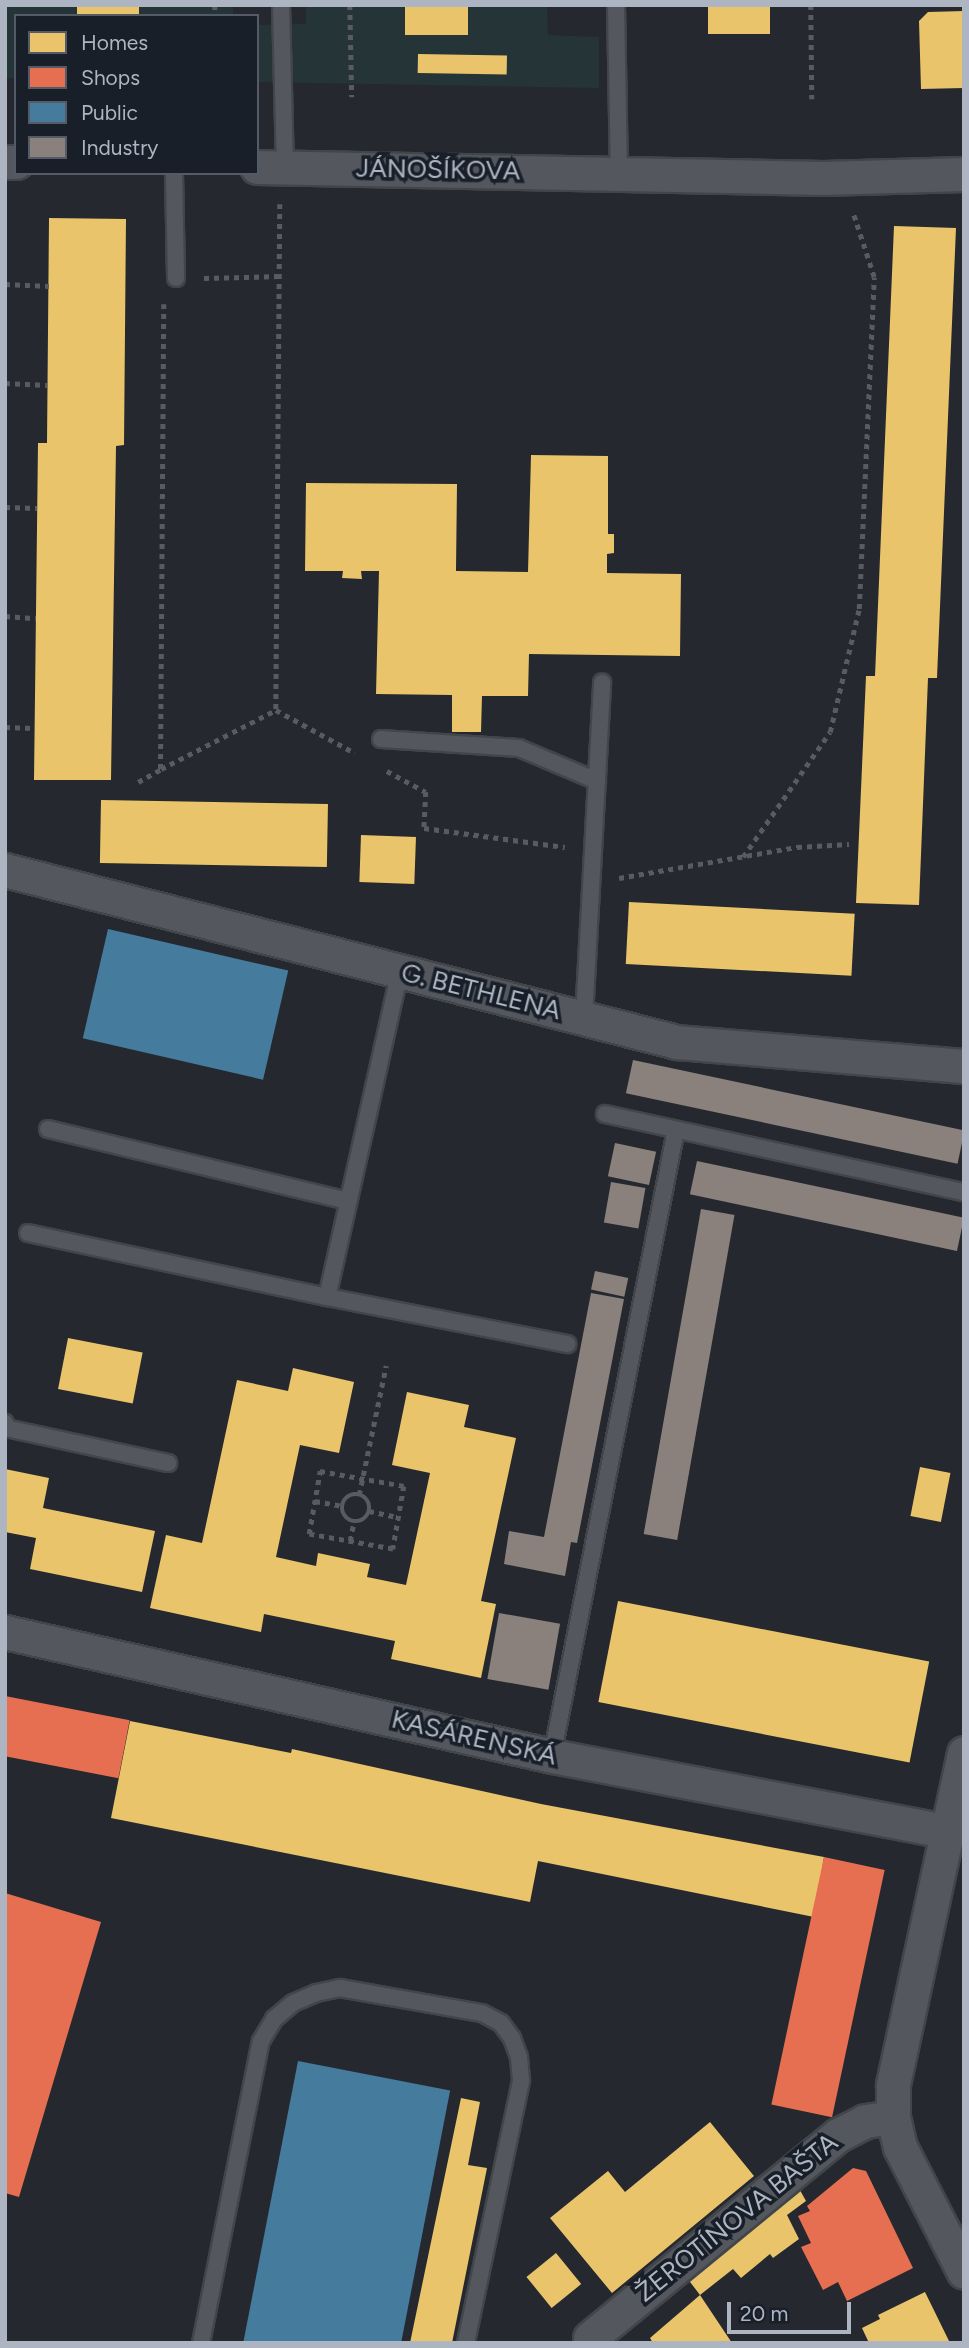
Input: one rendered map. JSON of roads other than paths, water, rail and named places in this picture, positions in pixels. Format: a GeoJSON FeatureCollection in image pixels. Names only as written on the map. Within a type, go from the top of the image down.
{"type":"FeatureCollection","features":[{"type":"Feature","properties":{"kind":"street","name":"JÁNOŠÍKOVA"},"geometry":{"type":"LineString","coordinates":[[271,167],[823,178],[964,174]]}},
{"type":"Feature","properties":{"kind":"street","name":"G. BETHLENA"},"geometry":{"type":"LineString","coordinates":[[6,877],[400,971],[677,1042],[964,1066]]}},
{"type":"Feature","properties":{"kind":"street","name":"KASÁRENSKÁ"},"geometry":{"type":"LineString","coordinates":[[5,1632],[552,1756],[946,1831]]}},
{"type":"Feature","properties":{"kind":"street"},"geometry":{"type":"LineString","coordinates":[[964,1753],[893,2085],[893,2117],[900,2147],[964,2272]]}},
{"type":"Feature","properties":{"kind":"street","name":"ŽEROTÍNOVA BAŠTA"},"geometry":{"type":"LineString","coordinates":[[590,2338],[838,2135],[865,2120],[893,2117]]}},
{"type":"Feature","properties":{"kind":"lane"},"geometry":{"type":"LineString","coordinates":[[271,167],[281,5]]}},
{"type":"Feature","properties":{"kind":"lane"},"geometry":{"type":"LineString","coordinates":[[616,5],[619,173]]}},
{"type":"Feature","properties":{"kind":"lane"},"geometry":{"type":"LineString","coordinates":[[174,175],[176,278]]}},
{"type":"Feature","properties":{"kind":"lane"},"geometry":{"type":"LineString","coordinates":[[584,1018],[602,682]]}},
{"type":"Feature","properties":{"kind":"lane"},"geometry":{"type":"LineString","coordinates":[[381,739],[519,748],[597,781]]}},
{"type":"Feature","properties":{"kind":"lane"},"geometry":{"type":"LineString","coordinates":[[327,1297],[400,971]]}},
{"type":"Feature","properties":{"kind":"lane"},"geometry":{"type":"LineString","coordinates":[[605,1114],[964,1192]]}},
{"type":"Feature","properties":{"kind":"lane"},"geometry":{"type":"LineString","coordinates":[[48,1129],[348,1201]]}},
{"type":"Feature","properties":{"kind":"lane"},"geometry":{"type":"LineString","coordinates":[[552,1756],[676,1130]]}},
{"type":"Feature","properties":{"kind":"lane"},"geometry":{"type":"LineString","coordinates":[[28,1233],[327,1297],[567,1344]]}},
{"type":"Feature","properties":{"kind":"lane"},"geometry":{"type":"LineString","coordinates":[[5,1423],[6,1428],[168,1463]]}},
{"type":"Feature","properties":{"kind":"lane"},"geometry":{"type":"LineString","coordinates":[[201,2343],[261,2041],[274,2019],[293,2003],[340,1988],[482,2013],[501,2023],[512,2038],[519,2057],[521,2081],[466,2343]]}}]}
